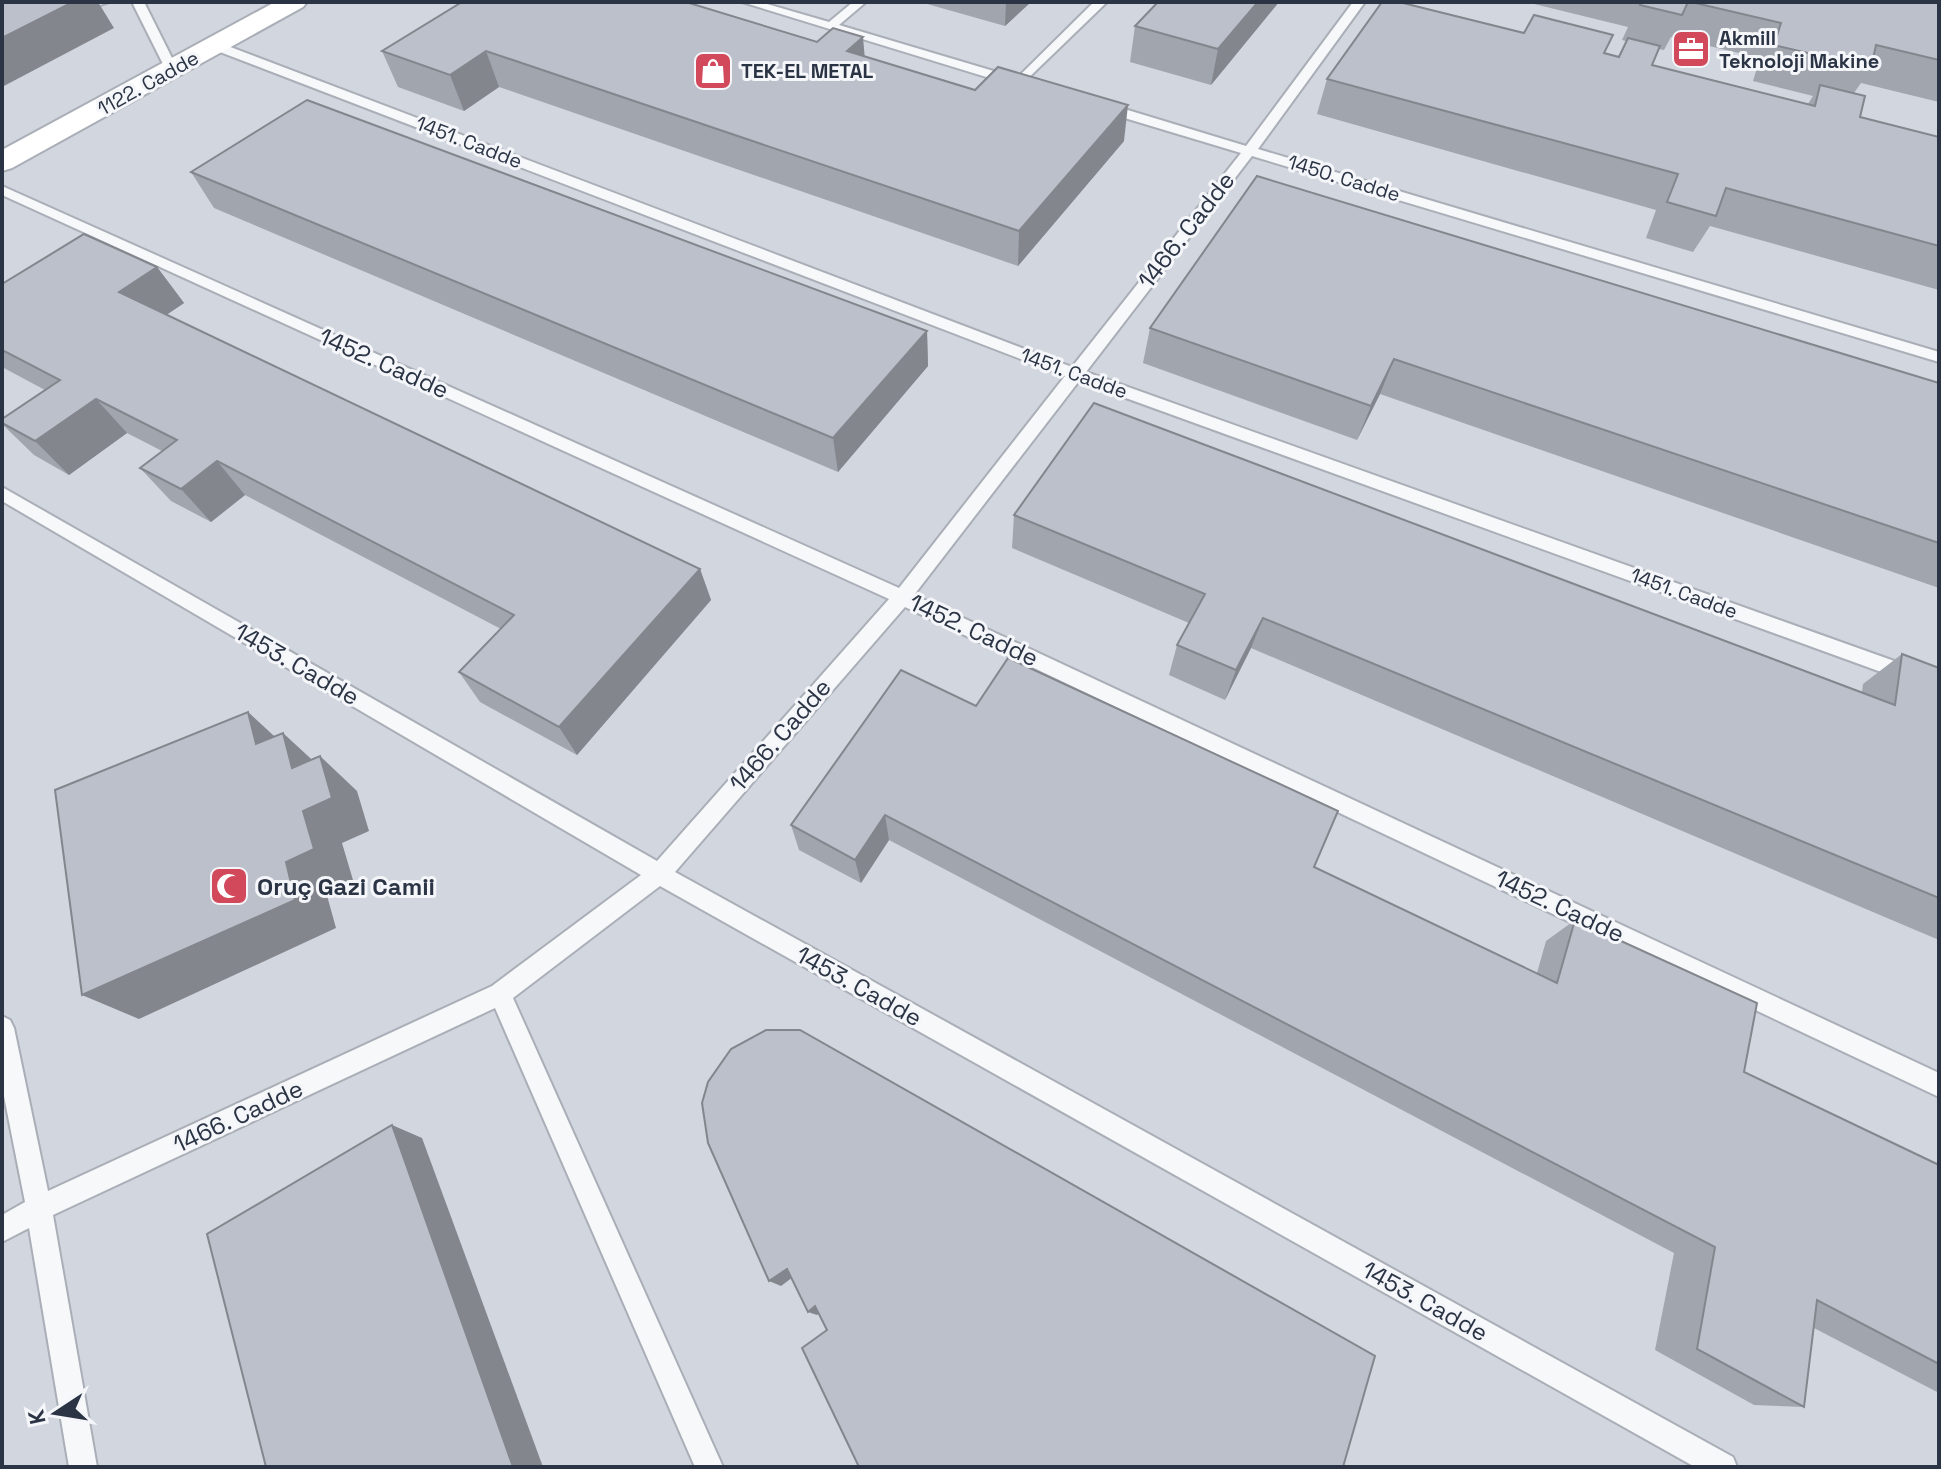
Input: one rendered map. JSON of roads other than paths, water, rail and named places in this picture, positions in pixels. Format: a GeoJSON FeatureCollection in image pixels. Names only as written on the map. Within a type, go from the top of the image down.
{"type":"FeatureCollection","features":[{"type":"Feature","properties":{"kind":"main road","name":"1122. Cadde"},"geometry":{"type":"LineString","coordinates":[[2,162],[294,2]]}},
{"type":"Feature","properties":{"kind":"lane"},"geometry":{"type":"LineString","coordinates":[[60,13],[103,2]]}},
{"type":"Feature","properties":{"kind":"lane"},"geometry":{"type":"LineString","coordinates":[[138,2],[172,70]]}},
{"type":"Feature","properties":{"kind":"lane"},"geometry":{"type":"LineString","coordinates":[[748,2],[1026,85],[1101,2]]}},
{"type":"Feature","properties":{"kind":"lane"},"geometry":{"type":"LineString","coordinates":[[831,26],[860,2]]}},
{"type":"Feature","properties":{"kind":"lane","name":"1466. Cadde"},"geometry":{"type":"LineString","coordinates":[[2,1229],[39,1208],[500,994],[659,874],[902,597],[1073,373],[1250,150],[1359,2]]}},
{"type":"Feature","properties":{"kind":"lane","name":"1451. Cadde"},"geometry":{"type":"LineString","coordinates":[[216,46],[1073,373],[1939,685]]}},
{"type":"Feature","properties":{"kind":"lane","name":"1450. Cadde"},"geometry":{"type":"LineString","coordinates":[[1091,104],[1939,357]]}},
{"type":"Feature","properties":{"kind":"lane","name":"1452. Cadde"},"geometry":{"type":"LineString","coordinates":[[2,190],[902,597],[1939,1085]]}},
{"type":"Feature","properties":{"kind":"lane","name":"1453. Cadde"},"geometry":{"type":"LineString","coordinates":[[2,493],[659,874],[1723,1467]]}},
{"type":"Feature","properties":{"kind":"lane"},"geometry":{"type":"LineString","coordinates":[[500,994],[709,1467]]}},
{"type":"Feature","properties":{"kind":"lane"},"geometry":{"type":"LineString","coordinates":[[2,1028],[39,1208],[83,1467]]}},
{"type":"Feature","properties":{"kind":"place","name":"Akmill Teknoloji Makine"},"geometry":{"type":"Point","coordinates":[1691,49]}},
{"type":"Feature","properties":{"kind":"place","name":"TEK-EL METAL"},"geometry":{"type":"Point","coordinates":[713,71]}},
{"type":"Feature","properties":{"kind":"place","name":"Oruç Gazi Camii"},"geometry":{"type":"Point","coordinates":[229,886]}}]}
